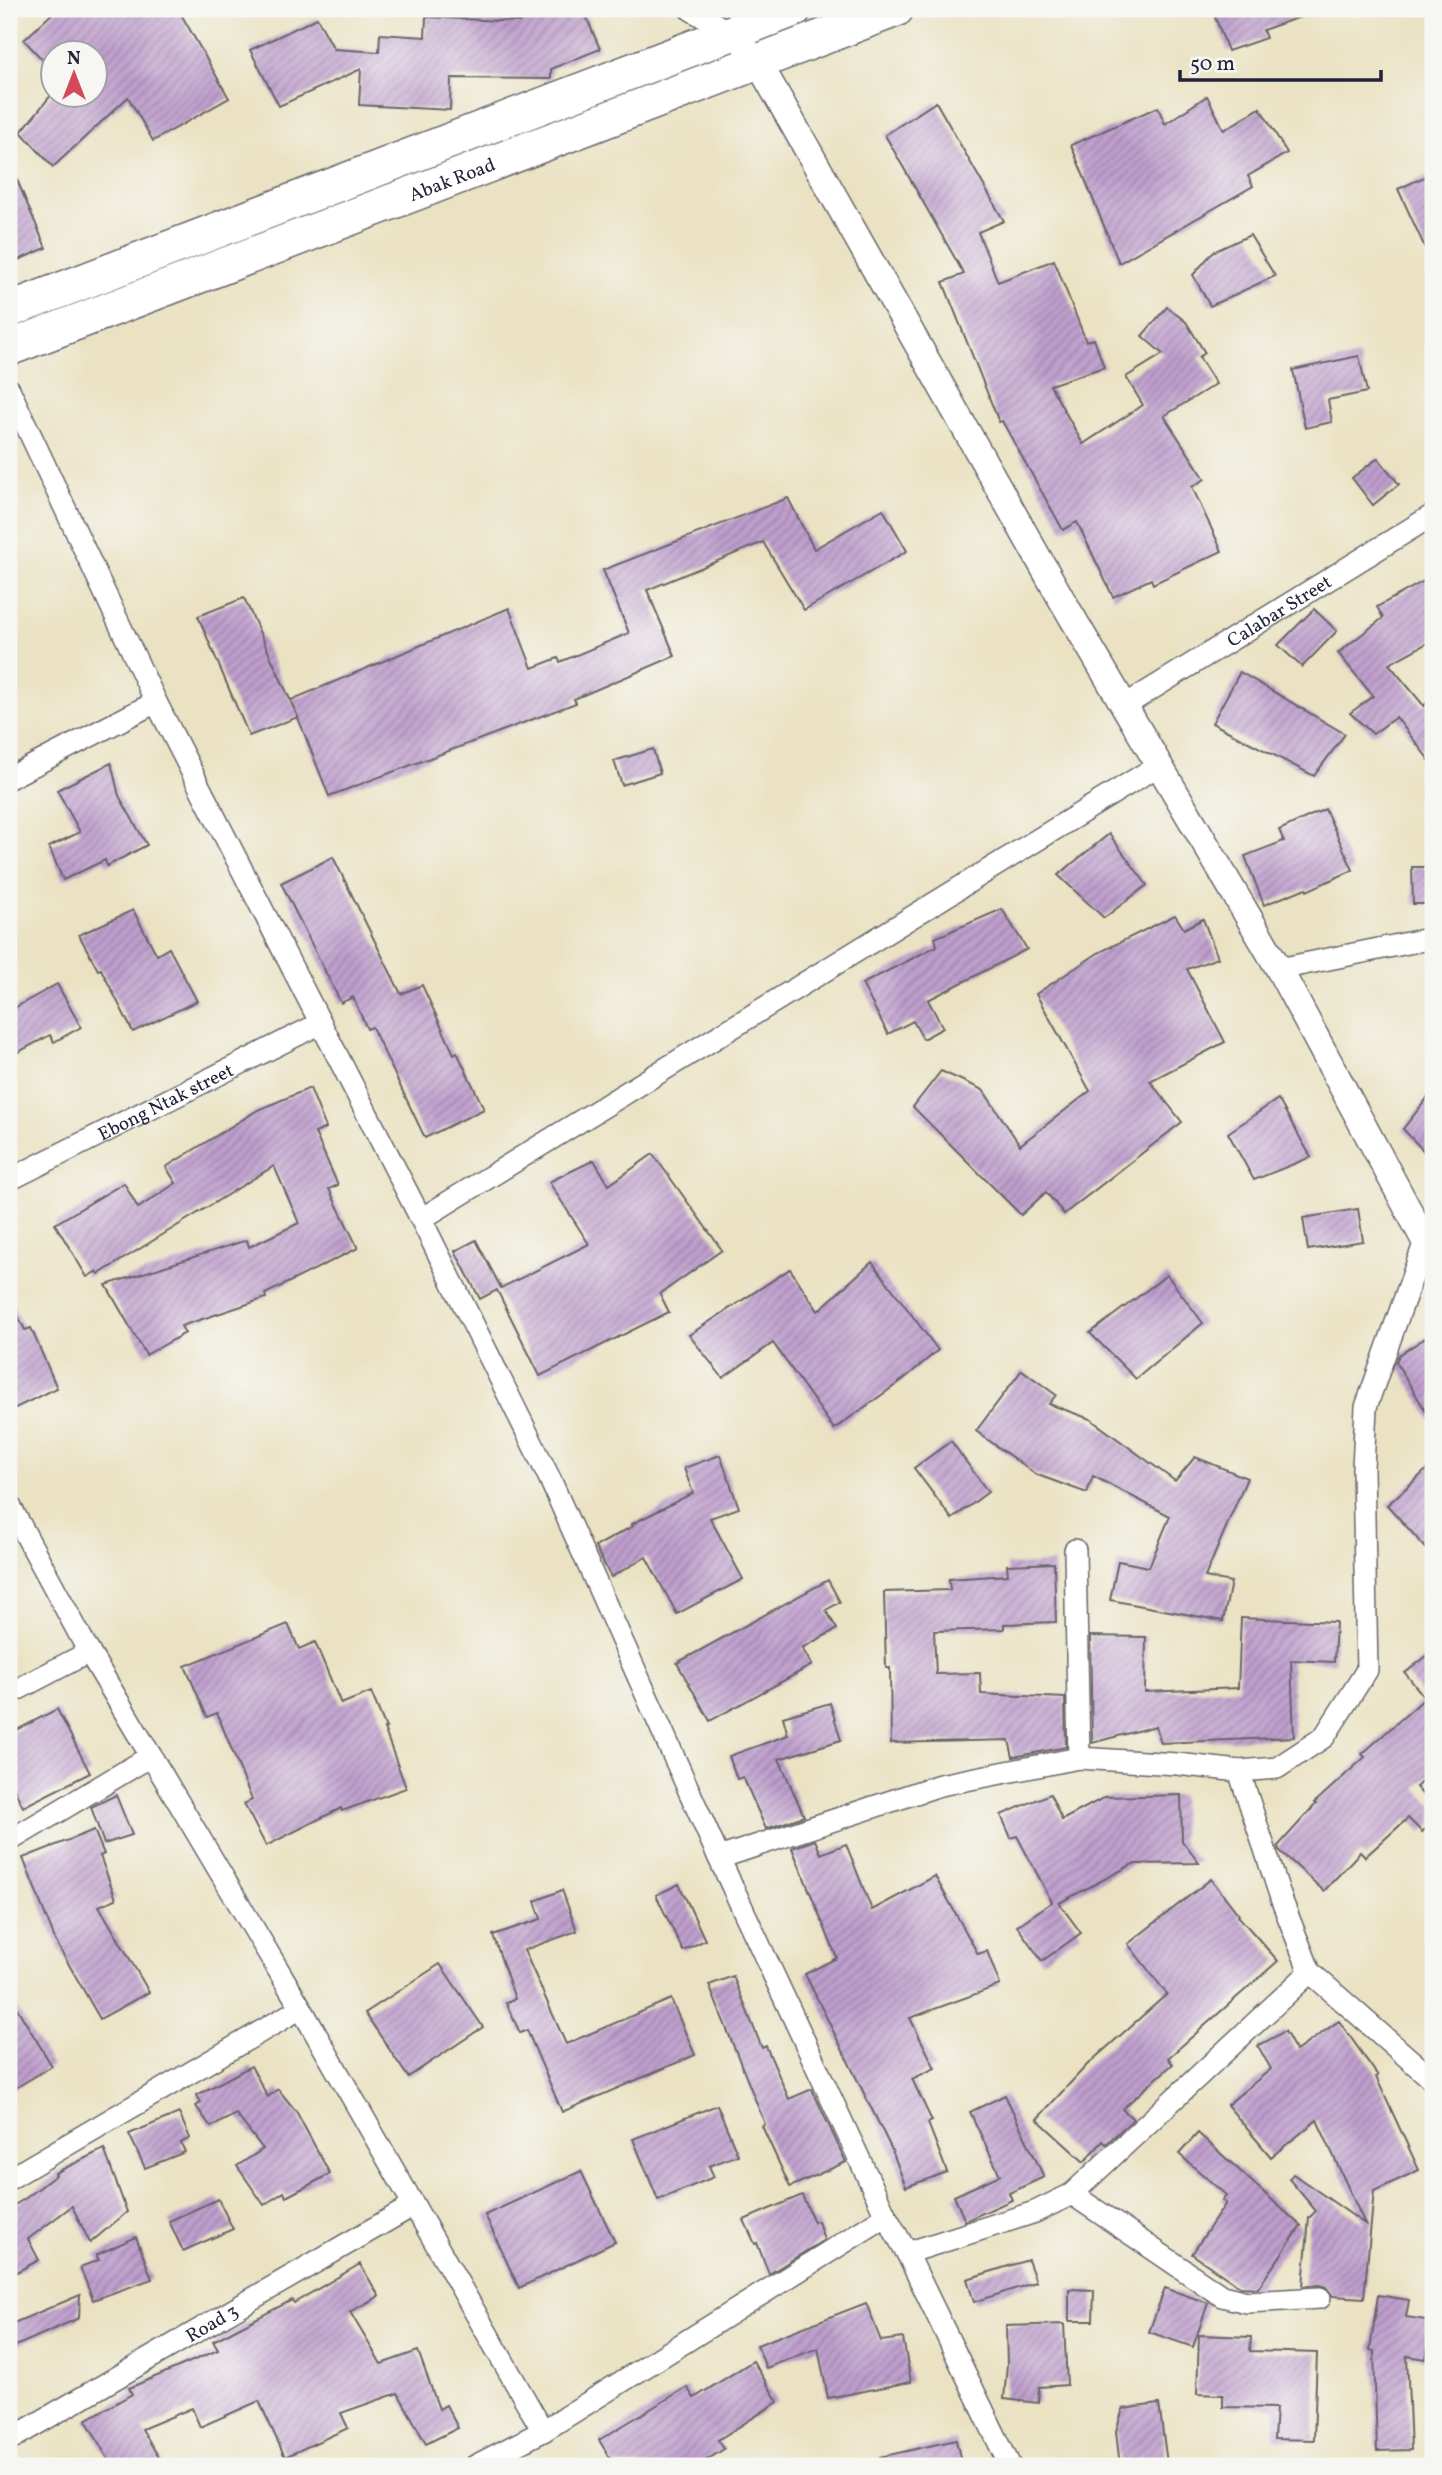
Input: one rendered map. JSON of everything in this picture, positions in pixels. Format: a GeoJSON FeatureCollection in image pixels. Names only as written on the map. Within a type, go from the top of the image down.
{"type":"FeatureCollection","features":[{"type":"Feature","properties":{"kind":"highway","name":"Abak Road"},"geometry":{"type":"LineString","coordinates":[[9,310],[794,9]]}},
{"type":"Feature","properties":{"kind":"highway","name":"Abak Road"},"geometry":{"type":"LineString","coordinates":[[9,348],[896,9]]}},
{"type":"Feature","properties":{"kind":"street"},"geometry":{"type":"LineString","coordinates":[[690,9],[730,33],[758,62],[1062,600],[1279,970],[1429,1247],[1366,1407],[1363,1468],[1367,1670],[1324,1737],[1277,1768],[1239,1771],[1177,1763],[1079,1758],[940,1785],[719,1858]]}},
{"type":"Feature","properties":{"kind":"street"},"geometry":{"type":"LineString","coordinates":[[9,389],[156,702],[421,1219],[549,1477],[719,1858],[886,2216],[1010,2466]]}},
{"type":"Feature","properties":{"kind":"street","name":"Calabar Street"},"geometry":{"type":"LineString","coordinates":[[1124,706],[1433,515]]}},
{"type":"Feature","properties":{"kind":"street"},"geometry":{"type":"LineString","coordinates":[[9,778],[156,702]]}},
{"type":"Feature","properties":{"kind":"street"},"geometry":{"type":"LineString","coordinates":[[421,1219],[1159,765]]}},
{"type":"Feature","properties":{"kind":"street"},"geometry":{"type":"LineString","coordinates":[[1279,970],[1433,938]]}},
{"type":"Feature","properties":{"kind":"street","name":"Ebong Ntak street"},"geometry":{"type":"LineString","coordinates":[[9,1180],[321,1023]]}},
{"type":"Feature","properties":{"kind":"street"},"geometry":{"type":"LineString","coordinates":[[9,1504],[89,1652],[301,2008],[543,2431]]}},
{"type":"Feature","properties":{"kind":"street"},"geometry":{"type":"LineString","coordinates":[[1075,1550],[1079,1758]]}},
{"type":"Feature","properties":{"kind":"street"},"geometry":{"type":"LineString","coordinates":[[9,1694],[89,1652]]}},
{"type":"Feature","properties":{"kind":"street"},"geometry":{"type":"LineString","coordinates":[[9,1841],[151,1756]]}},
{"type":"Feature","properties":{"kind":"street"},"geometry":{"type":"LineString","coordinates":[[1239,1771],[1282,1902],[1310,1972],[1433,2080]]}},
{"type":"Feature","properties":{"kind":"street"},"geometry":{"type":"LineString","coordinates":[[906,2253],[1035,2212],[1072,2194],[1310,1972]]}},
{"type":"Feature","properties":{"kind":"street"},"geometry":{"type":"LineString","coordinates":[[9,2179],[301,2008]]}},
{"type":"Feature","properties":{"kind":"street"},"geometry":{"type":"LineString","coordinates":[[1072,2194],[1222,2296],[1247,2302],[1320,2298]]}},
{"type":"Feature","properties":{"kind":"street","name":"Road 3"},"geometry":{"type":"LineString","coordinates":[[9,2440],[414,2205]]}},
{"type":"Feature","properties":{"kind":"street"},"geometry":{"type":"LineString","coordinates":[[475,2466],[543,2431],[886,2216]]}},
{"type":"Feature","properties":{"kind":"building"},"geometry":{"type":"Polygon","coordinates":[[[57,9],[178,9],[229,98],[153,141],[128,97],[53,167],[21,132],[41,108],[108,108],[108,38],[38,38],[38,55],[24,40],[57,9]]]}},
{"type":"Feature","properties":{"kind":"building"},"geometry":{"type":"Polygon","coordinates":[[[499,9],[583,9],[600,49],[551,69],[551,79],[451,78],[450,110],[359,105],[361,69],[279,106],[250,50],[317,18],[334,49],[379,52],[380,34],[425,37],[426,17],[520,22],[499,9]]]}},
{"type":"Feature","properties":{"kind":"building"},"geometry":{"type":"Polygon","coordinates":[[[1212,9],[1314,9],[1314,12],[1263,30],[1266,38],[1228,51],[1212,9]]]}},
{"type":"Feature","properties":{"kind":"building"},"geometry":{"type":"Polygon","coordinates":[[[1207,96],[1224,130],[1260,108],[1287,153],[1248,176],[1253,186],[1119,263],[1071,145],[1158,107],[1165,124],[1207,96]]]}},
{"type":"Feature","properties":{"kind":"building"},"geometry":{"type":"Polygon","coordinates":[[[936,102],[1004,221],[978,232],[998,282],[1054,260],[1086,341],[1094,339],[1104,367],[1050,385],[1083,444],[1143,405],[1126,377],[1163,354],[1142,336],[1167,307],[1186,322],[1205,353],[1199,357],[1216,384],[1164,416],[1205,479],[1192,487],[1222,551],[1153,584],[1151,579],[1113,597],[1077,522],[1063,530],[1002,421],[999,422],[943,282],[964,274],[885,135],[936,102]]]}},
{"type":"Feature","properties":{"kind":"building"},"geometry":{"type":"Polygon","coordinates":[[[9,161],[46,248],[9,264],[9,161]]]}},
{"type":"Feature","properties":{"kind":"building"},"geometry":{"type":"Polygon","coordinates":[[[1433,173],[1433,265],[1398,189],[1433,173]]]}},
{"type":"Feature","properties":{"kind":"building"},"geometry":{"type":"Polygon","coordinates":[[[1250,235],[1275,276],[1210,306],[1193,275],[1213,252],[1250,235]]]}},
{"type":"Feature","properties":{"kind":"building"},"geometry":{"type":"Polygon","coordinates":[[[1359,356],[1367,392],[1328,400],[1332,422],[1305,428],[1293,370],[1359,356]]]}},
{"type":"Feature","properties":{"kind":"building"},"geometry":{"type":"Polygon","coordinates":[[[1378,458],[1399,484],[1373,505],[1352,478],[1378,458]]]}},
{"type":"Feature","properties":{"kind":"building"},"geometry":{"type":"Polygon","coordinates":[[[788,498],[814,549],[883,509],[907,551],[804,610],[763,542],[647,590],[675,656],[574,699],[576,703],[329,796],[291,700],[509,608],[532,668],[558,658],[560,662],[629,633],[603,570],[788,498]]]}},
{"type":"Feature","properties":{"kind":"building"},"geometry":{"type":"Polygon","coordinates":[[[1433,576],[1433,640],[1389,664],[1424,706],[1433,696],[1433,765],[1396,717],[1373,734],[1350,713],[1373,696],[1338,653],[1383,618],[1377,607],[1433,576]]]}},
{"type":"Feature","properties":{"kind":"building"},"geometry":{"type":"Polygon","coordinates":[[[244,598],[298,717],[249,736],[198,616],[244,598]]]}},
{"type":"Feature","properties":{"kind":"building"},"geometry":{"type":"Polygon","coordinates":[[[1314,609],[1337,631],[1302,667],[1278,645],[1314,609]]]}},
{"type":"Feature","properties":{"kind":"building"},"geometry":{"type":"Polygon","coordinates":[[[1240,672],[1345,734],[1314,776],[1212,723],[1240,672]]]}},
{"type":"Feature","properties":{"kind":"building"},"geometry":{"type":"Polygon","coordinates":[[[653,749],[660,773],[622,785],[614,761],[653,749]]]}},
{"type":"Feature","properties":{"kind":"building"},"geometry":{"type":"Polygon","coordinates":[[[111,763],[119,796],[147,845],[107,866],[105,860],[63,880],[49,847],[80,832],[57,790],[111,763]]]}},
{"type":"Feature","properties":{"kind":"building"},"geometry":{"type":"Polygon","coordinates":[[[1325,809],[1353,870],[1307,891],[1306,888],[1264,905],[1245,856],[1284,841],[1279,830],[1325,809]]]}},
{"type":"Feature","properties":{"kind":"building"},"geometry":{"type":"Polygon","coordinates":[[[1109,834],[1147,885],[1104,918],[1058,875],[1109,834]]]}},
{"type":"Feature","properties":{"kind":"building"},"geometry":{"type":"Polygon","coordinates":[[[333,857],[401,994],[422,985],[454,1054],[457,1052],[484,1109],[425,1138],[372,1027],[367,1029],[353,997],[341,1003],[281,883],[333,857]]]}},
{"type":"Feature","properties":{"kind":"building"},"geometry":{"type":"Polygon","coordinates":[[[1412,867],[1433,867],[1433,904],[1413,904],[1412,867]]]}},
{"type":"Feature","properties":{"kind":"building"},"geometry":{"type":"Polygon","coordinates":[[[1002,909],[1027,949],[928,1000],[943,1028],[923,1039],[913,1021],[888,1034],[862,984],[937,946],[935,938],[1002,909]]]}},
{"type":"Feature","properties":{"kind":"building"},"geometry":{"type":"Polygon","coordinates":[[[133,910],[157,955],[169,948],[197,1001],[133,1032],[101,969],[98,970],[79,935],[133,910]]]}},
{"type":"Feature","properties":{"kind":"building"},"geometry":{"type":"Polygon","coordinates":[[[1175,915],[1184,929],[1203,919],[1218,958],[1187,969],[1225,1042],[1150,1081],[1182,1122],[1064,1214],[1046,1192],[1021,1215],[913,1107],[941,1071],[983,1090],[1020,1145],[1090,1091],[1036,994],[1098,953],[1175,915]]]}},
{"type":"Feature","properties":{"kind":"building"},"geometry":{"type":"Polygon","coordinates":[[[57,984],[81,1027],[54,1042],[50,1035],[9,1057],[9,1011],[57,984]]]}},
{"type":"Feature","properties":{"kind":"building"},"geometry":{"type":"Polygon","coordinates":[[[310,1088],[326,1128],[315,1133],[338,1185],[329,1189],[358,1248],[265,1294],[266,1298],[181,1326],[185,1333],[146,1355],[106,1285],[247,1240],[249,1247],[299,1223],[274,1166],[99,1274],[97,1271],[87,1277],[55,1224],[124,1183],[138,1208],[176,1183],[166,1167],[258,1110],[310,1088]]]}},
{"type":"Feature","properties":{"kind":"building"},"geometry":{"type":"Polygon","coordinates":[[[1433,1091],[1433,1161],[1403,1129],[1433,1091]]]}},
{"type":"Feature","properties":{"kind":"building"},"geometry":{"type":"Polygon","coordinates":[[[1278,1099],[1311,1157],[1254,1180],[1228,1133],[1278,1099]]]}},
{"type":"Feature","properties":{"kind":"building"},"geometry":{"type":"Polygon","coordinates":[[[653,1154],[722,1250],[660,1294],[669,1312],[540,1376],[497,1290],[480,1299],[455,1251],[476,1240],[501,1288],[589,1244],[549,1182],[594,1160],[609,1185],[653,1154]]]}},
{"type":"Feature","properties":{"kind":"building"},"geometry":{"type":"Polygon","coordinates":[[[1358,1209],[1363,1241],[1308,1250],[1303,1218],[1358,1209]]]}},
{"type":"Feature","properties":{"kind":"building"},"geometry":{"type":"Polygon","coordinates":[[[872,1262],[938,1350],[904,1379],[834,1429],[773,1343],[723,1378],[689,1335],[790,1269],[818,1311],[872,1262]]]}},
{"type":"Feature","properties":{"kind":"building"},"geometry":{"type":"Polygon","coordinates":[[[1167,1275],[1203,1323],[1136,1379],[1090,1333],[1167,1275]]]}},
{"type":"Feature","properties":{"kind":"building"},"geometry":{"type":"Polygon","coordinates":[[[9,1298],[25,1330],[31,1328],[57,1388],[9,1411],[9,1298]]]}},
{"type":"Feature","properties":{"kind":"building"},"geometry":{"type":"Polygon","coordinates":[[[1433,1333],[1433,1423],[1396,1362],[1399,1355],[1433,1333]]]}},
{"type":"Feature","properties":{"kind":"building"},"geometry":{"type":"Polygon","coordinates":[[[1022,1370],[1056,1395],[1049,1404],[1090,1419],[1175,1481],[1195,1457],[1247,1478],[1205,1577],[1231,1582],[1223,1621],[1110,1600],[1118,1561],[1149,1567],[1170,1516],[1093,1476],[1087,1493],[1035,1474],[976,1431],[1022,1370]]]}},
{"type":"Feature","properties":{"kind":"building"},"geometry":{"type":"Polygon","coordinates":[[[951,1441],[988,1492],[952,1519],[914,1468],[951,1441]]]}},
{"type":"Feature","properties":{"kind":"building"},"geometry":{"type":"Polygon","coordinates":[[[720,1455],[739,1508],[710,1518],[743,1579],[677,1614],[646,1557],[611,1577],[595,1547],[633,1526],[632,1524],[693,1493],[684,1468],[720,1455]]]}},
{"type":"Feature","properties":{"kind":"building"},"geometry":{"type":"Polygon","coordinates":[[[1433,1464],[1433,1556],[1387,1505],[1433,1464]]]}},
{"type":"Feature","properties":{"kind":"building"},"geometry":{"type":"Polygon","coordinates":[[[1054,1563],[1056,1622],[1004,1624],[1004,1629],[934,1631],[936,1674],[980,1673],[981,1694],[1065,1698],[1066,1747],[1013,1757],[1009,1740],[891,1743],[890,1668],[886,1668],[884,1592],[950,1590],[949,1579],[1008,1575],[1007,1565],[1054,1563]]]}},
{"type":"Feature","properties":{"kind":"building"},"geometry":{"type":"Polygon","coordinates":[[[828,1580],[840,1602],[826,1610],[837,1629],[802,1648],[812,1665],[710,1721],[677,1663],[828,1580]]]}},
{"type":"Feature","properties":{"kind":"building"},"geometry":{"type":"Polygon","coordinates":[[[1241,1618],[1336,1622],[1334,1662],[1291,1660],[1294,1737],[1161,1743],[1156,1726],[1092,1743],[1090,1636],[1146,1637],[1145,1692],[1238,1688],[1241,1618]]]}},
{"type":"Feature","properties":{"kind":"building"},"geometry":{"type":"Polygon","coordinates":[[[288,1624],[299,1649],[315,1642],[341,1704],[371,1692],[406,1788],[342,1811],[341,1808],[266,1846],[244,1804],[252,1800],[217,1713],[207,1717],[185,1666],[288,1624]]]}},
{"type":"Feature","properties":{"kind":"building"},"geometry":{"type":"Polygon","coordinates":[[[1433,1651],[1433,1772],[1416,1787],[1433,1806],[1433,1822],[1422,1832],[1408,1818],[1365,1857],[1360,1852],[1324,1891],[1279,1850],[1278,1846],[1316,1804],[1314,1803],[1365,1757],[1362,1754],[1425,1698],[1405,1673],[1433,1651]]]}},
{"type":"Feature","properties":{"kind":"building"},"geometry":{"type":"Polygon","coordinates":[[[830,1703],[841,1740],[779,1759],[804,1816],[766,1829],[743,1777],[737,1779],[729,1756],[788,1735],[783,1717],[830,1703]]]}},
{"type":"Feature","properties":{"kind":"building"},"geometry":{"type":"Polygon","coordinates":[[[57,1709],[90,1773],[23,1807],[9,1779],[9,1734],[57,1709]]]}},
{"type":"Feature","properties":{"kind":"building"},"geometry":{"type":"Polygon","coordinates":[[[1050,1794],[1062,1820],[1105,1797],[1181,1795],[1182,1841],[1199,1863],[1133,1864],[1059,1903],[1081,1933],[1042,1961],[1017,1926],[1052,1902],[1017,1836],[1011,1838],[1001,1815],[1050,1794]]]}},
{"type":"Feature","properties":{"kind":"building"},"geometry":{"type":"Polygon","coordinates":[[[116,1795],[132,1835],[104,1844],[91,1807],[116,1795]]]}},
{"type":"Feature","properties":{"kind":"building"},"geometry":{"type":"Polygon","coordinates":[[[94,1830],[104,1854],[100,1856],[116,1899],[99,1906],[149,1992],[100,2019],[56,1942],[23,1858],[94,1830]]]}},
{"type":"Feature","properties":{"kind":"building"},"geometry":{"type":"Polygon","coordinates":[[[815,1840],[821,1854],[846,1844],[872,1910],[935,1876],[978,1954],[987,1951],[1000,1985],[910,2018],[935,2068],[912,2079],[932,2121],[928,2123],[947,2172],[906,2187],[891,2148],[805,1974],[837,1958],[792,1848],[815,1840]]]}},
{"type":"Feature","properties":{"kind":"building"},"geometry":{"type":"Polygon","coordinates":[[[1211,1879],[1238,1916],[1278,1961],[1168,2058],[1173,2064],[1122,2109],[1133,2119],[1106,2144],[1103,2141],[1084,2162],[1037,2119],[1087,2065],[1167,1994],[1128,1944],[1211,1879]]]}},
{"type":"Feature","properties":{"kind":"building"},"geometry":{"type":"Polygon","coordinates":[[[679,1884],[705,1940],[683,1951],[656,1895],[679,1884]]]}},
{"type":"Feature","properties":{"kind":"building"},"geometry":{"type":"Polygon","coordinates":[[[562,1890],[577,1931],[524,1950],[566,2044],[671,1999],[695,2055],[562,2112],[527,2030],[520,2033],[506,2003],[515,1999],[493,1935],[541,1919],[535,1901],[562,1890]]]}},
{"type":"Feature","properties":{"kind":"building"},"geometry":{"type":"Polygon","coordinates":[[[440,1964],[483,2027],[408,2077],[365,2013],[440,1964]]]}},
{"type":"Feature","properties":{"kind":"building"},"geometry":{"type":"Polygon","coordinates":[[[733,1976],[762,2048],[766,2046],[789,2099],[812,2089],[846,2162],[790,2187],[762,2126],[765,2124],[709,1985],[733,1976]]]}},
{"type":"Feature","properties":{"kind":"building"},"geometry":{"type":"Polygon","coordinates":[[[9,1995],[52,2066],[9,2092],[9,1995]]]}},
{"type":"Feature","properties":{"kind":"building"},"geometry":{"type":"Polygon","coordinates":[[[1339,2021],[1378,2076],[1376,2077],[1419,2170],[1374,2191],[1364,2298],[1333,2296],[1326,2287],[1320,2285],[1303,2286],[1309,2218],[1316,2211],[1289,2179],[1293,2174],[1365,2224],[1317,2120],[1271,2157],[1227,2105],[1271,2069],[1258,2046],[1285,2031],[1296,2051],[1339,2021]]]}},
{"type":"Feature","properties":{"kind":"building"},"geometry":{"type":"Polygon","coordinates":[[[251,2066],[268,2097],[278,2089],[296,2111],[330,2174],[286,2197],[284,2192],[264,2205],[237,2166],[263,2149],[236,2114],[211,2127],[196,2106],[201,2103],[197,2095],[251,2066]]]}},
{"type":"Feature","properties":{"kind":"building"},"geometry":{"type":"Polygon","coordinates":[[[1005,2095],[1044,2177],[1009,2193],[1012,2200],[965,2221],[954,2196],[1000,2175],[970,2112],[1005,2095]]]}},
{"type":"Feature","properties":{"kind":"building"},"geometry":{"type":"Polygon","coordinates":[[[717,2105],[738,2155],[709,2166],[714,2177],[658,2200],[633,2139],[717,2105]]]}},
{"type":"Feature","properties":{"kind":"building"},"geometry":{"type":"Polygon","coordinates":[[[179,2113],[190,2138],[181,2143],[185,2152],[145,2168],[129,2134],[179,2113]]]}},
{"type":"Feature","properties":{"kind":"building"},"geometry":{"type":"Polygon","coordinates":[[[1198,2133],[1301,2226],[1258,2288],[1240,2287],[1192,2254],[1226,2203],[1222,2200],[1226,2195],[1179,2154],[1198,2133]]]}},
{"type":"Feature","properties":{"kind":"building"},"geometry":{"type":"Polygon","coordinates":[[[104,2149],[127,2212],[90,2243],[72,2206],[28,2239],[39,2260],[9,2276],[9,2203],[11,2207],[56,2175],[55,2173],[104,2149]]]}},
{"type":"Feature","properties":{"kind":"building"},"geometry":{"type":"Polygon","coordinates":[[[581,2171],[615,2242],[519,2288],[485,2215],[581,2171]]]}},
{"type":"Feature","properties":{"kind":"building"},"geometry":{"type":"Polygon","coordinates":[[[802,2195],[814,2222],[818,2221],[824,2240],[769,2274],[757,2243],[755,2244],[744,2220],[802,2195]]]}},
{"type":"Feature","properties":{"kind":"building"},"geometry":{"type":"Polygon","coordinates":[[[218,2199],[233,2229],[183,2251],[169,2221],[218,2199]]]}},
{"type":"Feature","properties":{"kind":"building"},"geometry":{"type":"Polygon","coordinates":[[[136,2237],[152,2279],[93,2300],[80,2267],[99,2260],[96,2255],[136,2237]]]}},
{"type":"Feature","properties":{"kind":"building"},"geometry":{"type":"Polygon","coordinates":[[[1028,2260],[1036,2282],[974,2302],[967,2279],[1028,2260]]]}},
{"type":"Feature","properties":{"kind":"building"},"geometry":{"type":"Polygon","coordinates":[[[360,2264],[379,2296],[350,2312],[381,2364],[418,2351],[439,2409],[446,2405],[458,2428],[426,2444],[398,2393],[341,2413],[348,2428],[285,2457],[259,2401],[200,2427],[192,2408],[142,2429],[164,2466],[112,2466],[86,2420],[132,2394],[129,2388],[218,2350],[213,2341],[292,2300],[294,2303],[360,2264]]]}},
{"type":"Feature","properties":{"kind":"building"},"geometry":{"type":"Polygon","coordinates":[[[1165,2288],[1208,2303],[1193,2347],[1149,2332],[1165,2288]]]}},
{"type":"Feature","properties":{"kind":"building"},"geometry":{"type":"Polygon","coordinates":[[[1069,2289],[1094,2290],[1093,2321],[1069,2321],[1069,2289]]]}},
{"type":"Feature","properties":{"kind":"building"},"geometry":{"type":"Polygon","coordinates":[[[80,2295],[79,2318],[9,2349],[9,2325],[80,2295]]]}},
{"type":"Feature","properties":{"kind":"building"},"geometry":{"type":"Polygon","coordinates":[[[1378,2295],[1409,2300],[1406,2317],[1432,2321],[1426,2359],[1407,2356],[1411,2450],[1377,2451],[1374,2351],[1370,2350],[1378,2295]]]}},
{"type":"Feature","properties":{"kind":"building"},"geometry":{"type":"Polygon","coordinates":[[[866,2303],[881,2341],[903,2338],[911,2382],[828,2398],[818,2348],[766,2368],[757,2345],[866,2303]]]}},
{"type":"Feature","properties":{"kind":"building"},"geometry":{"type":"Polygon","coordinates":[[[1064,2324],[1067,2385],[1039,2387],[1038,2403],[1004,2399],[1006,2326],[1064,2324]]]}},
{"type":"Feature","properties":{"kind":"building"},"geometry":{"type":"Polygon","coordinates":[[[1199,2335],[1251,2337],[1250,2351],[1317,2353],[1314,2440],[1274,2439],[1276,2408],[1223,2407],[1223,2395],[1197,2394],[1199,2335]]]}},
{"type":"Feature","properties":{"kind":"building"},"geometry":{"type":"Polygon","coordinates":[[[753,2361],[778,2402],[718,2440],[724,2449],[697,2466],[615,2466],[599,2440],[687,2387],[694,2398],[753,2361]]]}},
{"type":"Feature","properties":{"kind":"building"},"geometry":{"type":"Polygon","coordinates":[[[1159,2404],[1167,2463],[1120,2466],[1116,2431],[1123,2409],[1159,2404]]]}},
{"type":"Feature","properties":{"kind":"building"},"geometry":{"type":"Polygon","coordinates":[[[956,2440],[962,2466],[881,2466],[880,2457],[956,2440]]]}}]}
